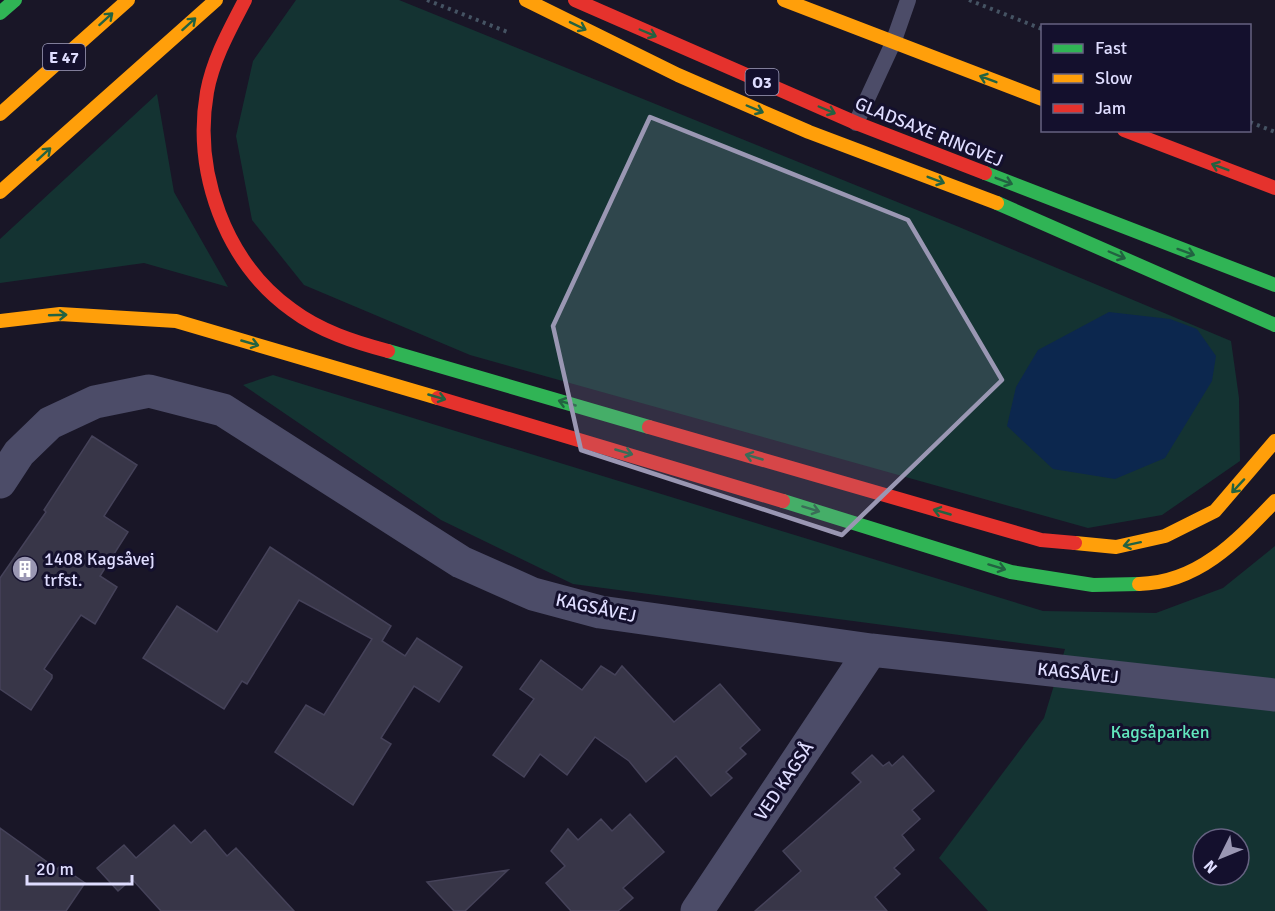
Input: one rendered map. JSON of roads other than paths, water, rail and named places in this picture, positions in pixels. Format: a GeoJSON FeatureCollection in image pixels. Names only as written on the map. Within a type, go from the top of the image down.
{"type":"FeatureCollection","features":[{"type":"Feature","properties":{"kind":"main road"},"geometry":{"type":"LineString","coordinates":[[0,13],[15,0]]}},
{"type":"Feature","properties":{"kind":"main road","name":"E 47"},"geometry":{"type":"LineString","coordinates":[[0,114],[128,0]]}},
{"type":"Feature","properties":{"kind":"main road"},"geometry":{"type":"LineString","coordinates":[[0,192],[216,0]]}},
{"type":"Feature","properties":{"kind":"main road"},"geometry":{"type":"LineString","coordinates":[[245,0],[224,40],[207,94],[203,149],[214,204],[238,254],[275,296],[320,328],[384,350],[1041,540],[1116,547],[1165,536],[1215,511],[1262,460],[1275,441]]}},
{"type":"Feature","properties":{"kind":"main road"},"geometry":{"type":"LineString","coordinates":[[526,0],[678,75],[809,132],[995,202],[1275,325]]}},
{"type":"Feature","properties":{"kind":"main road","name":"GLADSAXE RINGVEJ"},"geometry":{"type":"LineString","coordinates":[[575,0],[856,123],[1275,285]]}},
{"type":"Feature","properties":{"kind":"main road"},"geometry":{"type":"LineString","coordinates":[[784,0],[1041,99]]}},
{"type":"Feature","properties":{"kind":"main road"},"geometry":{"type":"LineString","coordinates":[[1129,132],[1275,188]]}},
{"type":"Feature","properties":{"kind":"main road"},"geometry":{"type":"LineString","coordinates":[[0,321],[60,314],[176,321],[654,461],[1011,572],[1093,585],[1161,584],[1210,562],[1230,548],[1275,501]]}},
{"type":"Feature","properties":{"kind":"street","name":"KAGSÅVEJ"},"geometry":{"type":"LineString","coordinates":[[0,482],[19,453],[50,423],[95,402],[149,391],[223,410],[461,562],[533,594],[600,612],[871,650],[1275,695]]}},
{"type":"Feature","properties":{"kind":"street","name":"VED KAGSÅ"},"geometry":{"type":"LineString","coordinates":[[698,911],[871,650]]}},
{"type":"Feature","properties":{"kind":"lane"},"geometry":{"type":"LineString","coordinates":[[856,123],[893,43],[908,0]]}},
{"type":"Feature","properties":{"kind":"water"},"geometry":{"type":"Polygon","coordinates":[[[1109,312],[1170,319],[1197,329],[1216,356],[1212,381],[1165,458],[1115,479],[1053,469],[1007,426],[1016,387],[1038,350],[1109,312]]]}},
{"type":"Feature","properties":{"kind":"place","name":"1408 Kagsåvej trfst."},"geometry":{"type":"Point","coordinates":[25,569]}},
{"type":"Feature","properties":{"kind":"park label","name":"Kagsåparken"},"geometry":{"type":"Point","coordinates":[1160,732]}}]}
